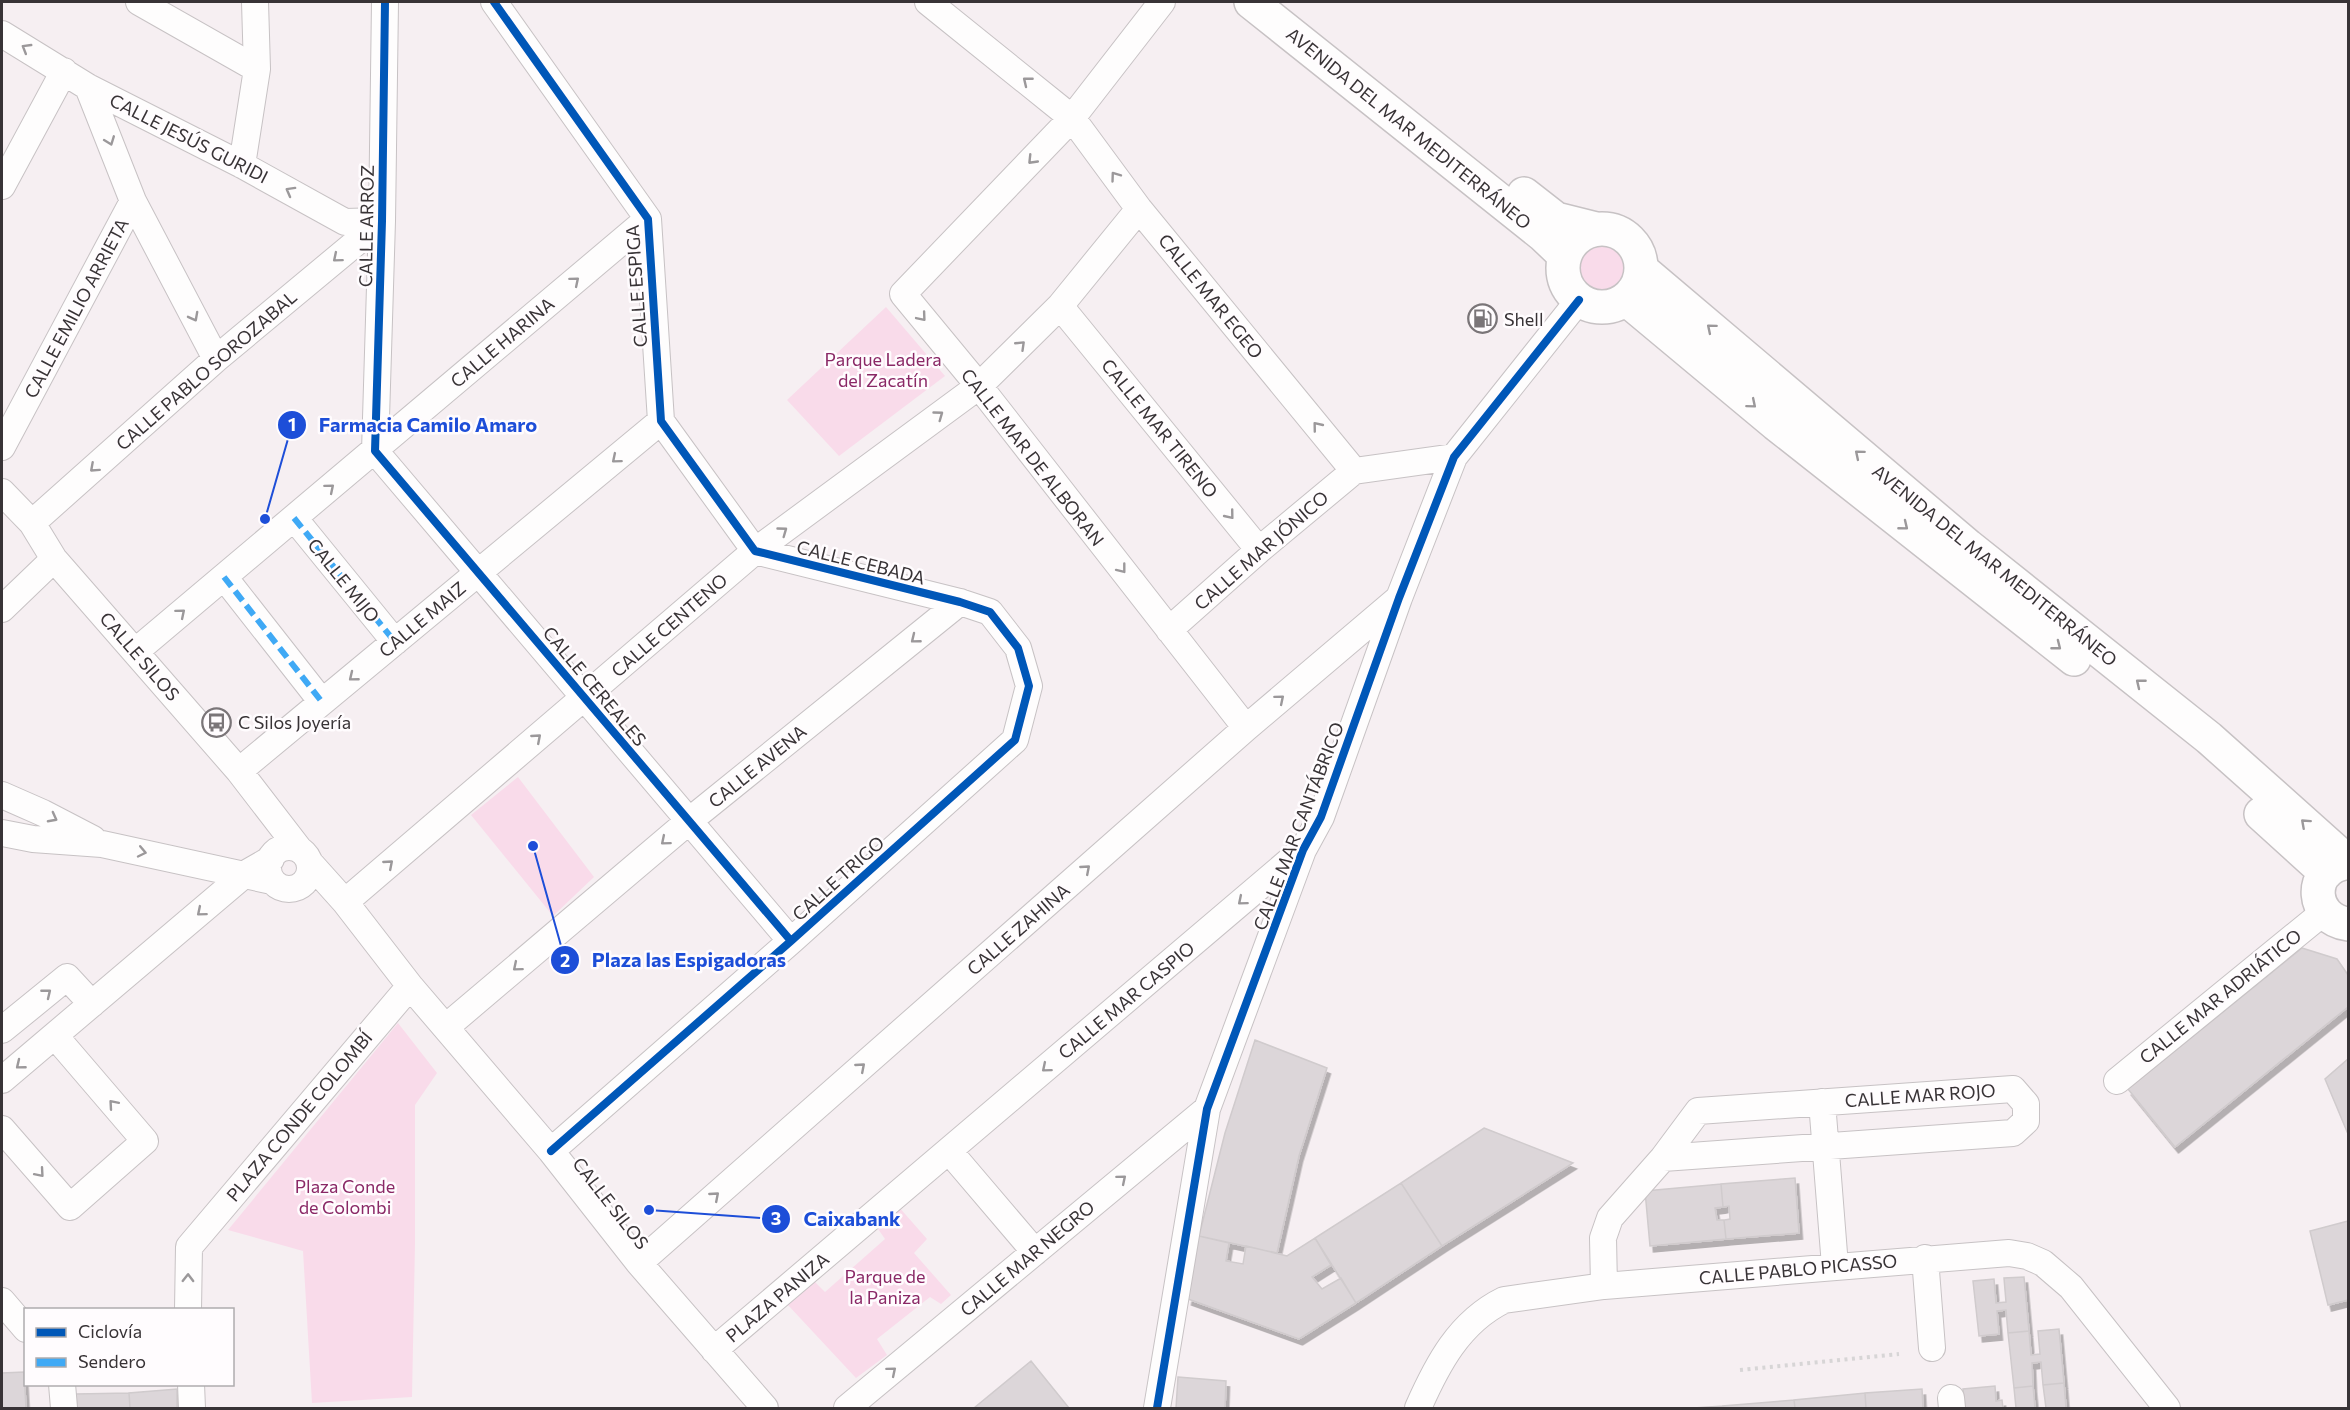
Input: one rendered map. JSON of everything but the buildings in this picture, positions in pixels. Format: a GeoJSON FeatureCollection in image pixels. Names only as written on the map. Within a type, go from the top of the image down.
{"type":"FeatureCollection","features":[{"type":"Feature","properties":{"kind":"main road","name":"AVENIDA DEL MAR MEDITERRÁNEO"},"geometry":{"type":"LineString","coordinates":[[1251,2],[1543,235],[1564,255]]}},
{"type":"Feature","properties":{"kind":"main road","name":"AVENIDA DEL MAR MEDITERRÁNEO"},"geometry":{"type":"LineString","coordinates":[[1280,2],[1556,219],[1596,229]]}},
{"type":"Feature","properties":{"kind":"main road"},"geometry":{"type":"LineString","coordinates":[[1596,229],[1610,229],[1623,234],[1633,243],[1639,255],[1641,269],[1639,280],[1626,299],[1603,308],[1590,306],[1570,292],[1564,280],[1562,268],[1564,255],[1569,245],[1577,237],[1596,229]]}},
{"type":"Feature","properties":{"kind":"main road","name":"AVENIDA DEL MAR MEDITERRÁNEO"},"geometry":{"type":"LineString","coordinates":[[1641,269],[1968,546],[2209,738],[2341,866]]}},
{"type":"Feature","properties":{"kind":"main road","name":"AVENIDA DEL MAR MEDITERRÁNEO"},"geometry":{"type":"LineString","coordinates":[[1626,299],[1776,424],[1942,556],[2341,866]]}},
{"type":"Feature","properties":{"kind":"main road"},"geometry":{"type":"LineString","coordinates":[[2341,866],[2320,882],[2318,892],[2319,903],[2342,921]]}},
{"type":"Feature","properties":{"kind":"street"},"geometry":{"type":"LineString","coordinates":[[139,2],[257,69]]}},
{"type":"Feature","properties":{"kind":"street"},"geometry":{"type":"LineString","coordinates":[[242,165],[257,69],[255,2]]}},
{"type":"Feature","properties":{"kind":"street","name":"CALLE ARROZ"},"geometry":{"type":"LineString","coordinates":[[375,451],[382,221],[385,2]]}},
{"type":"Feature","properties":{"kind":"street","name":"CALLE ESPIGA"},"geometry":{"type":"LineString","coordinates":[[494,2],[648,219],[661,421]]}},
{"type":"Feature","properties":{"kind":"street","name":"CALLE MAR EGEO"},"geometry":{"type":"LineString","coordinates":[[928,2],[1072,118],[1139,209],[1354,471]]}},
{"type":"Feature","properties":{"kind":"street"},"geometry":{"type":"LineString","coordinates":[[1072,118],[1162,2]]}},
{"type":"Feature","properties":{"kind":"street","name":"CALLE JESÚS GURIDI"},"geometry":{"type":"LineString","coordinates":[[2,34],[88,87],[242,165],[345,222],[382,221]]}},
{"type":"Feature","properties":{"kind":"street"},"geometry":{"type":"LineString","coordinates":[[2,186],[64,71]]}},
{"type":"Feature","properties":{"kind":"street"},"geometry":{"type":"LineString","coordinates":[[88,87],[133,201],[216,359]]}},
{"type":"Feature","properties":{"kind":"street","name":"CALLE MAR DE ALBORAN"},"geometry":{"type":"LineString","coordinates":[[1072,118],[903,294],[979,386],[1246,728]]}},
{"type":"Feature","properties":{"kind":"street","name":"CALLE EMILIO ARRIETA"},"geometry":{"type":"LineString","coordinates":[[2,447],[133,201]]}},
{"type":"Feature","properties":{"kind":"street","name":"CALLE CENTENO"},"geometry":{"type":"LineString","coordinates":[[345,902],[755,551],[979,386],[1060,306],[1139,209]]}},
{"type":"Feature","properties":{"kind":"street","name":"CALLE HARINA"},"geometry":{"type":"LineString","coordinates":[[136,651],[648,219]]}},
{"type":"Feature","properties":{"kind":"street","name":"CALLE PABLO SOROZABAL"},"geometry":{"type":"LineString","coordinates":[[32,523],[216,359],[382,221]]}},
{"type":"Feature","properties":{"kind":"street","name":"CALLE MAR CANTÁBRICO"},"geometry":{"type":"LineString","coordinates":[[1157,1408],[1207,1109],[1303,850],[1321,818],[1399,598],[1454,457],[1579,300]]}},
{"type":"Feature","properties":{"kind":"street","name":"CALLE MAR TIRENO"},"geometry":{"type":"LineString","coordinates":[[1060,306],[1259,550]]}},
{"type":"Feature","properties":{"kind":"street"},"geometry":{"type":"LineString","coordinates":[[661,421],[755,551]]}},
{"type":"Feature","properties":{"kind":"street","name":"CALLE MAIZ"},"geometry":{"type":"LineString","coordinates":[[239,771],[661,421]]}},
{"type":"Feature","properties":{"kind":"street","name":"CALLE CEREALES"},"geometry":{"type":"LineString","coordinates":[[375,451],[791,941]]}},
{"type":"Feature","properties":{"kind":"street"},"geometry":{"type":"LineString","coordinates":[[1354,471],[1454,457]]}},
{"type":"Feature","properties":{"kind":"street","name":"CALLE MAR JÓNICO"},"geometry":{"type":"LineString","coordinates":[[1169,630],[1259,550],[1354,471]]}},
{"type":"Feature","properties":{"kind":"street","name":"CALLE SILOS"},"geometry":{"type":"LineString","coordinates":[[2,492],[32,523],[54,560],[136,651],[279,820],[288,865]]}},
{"type":"Feature","properties":{"kind":"street","name":"CALLE MIJO"},"geometry":{"type":"LineString","coordinates":[[294,518],[395,642]]}},
{"type":"Feature","properties":{"kind":"street","name":"CALLE CEBADA"},"geometry":{"type":"LineString","coordinates":[[755,551],[960,602]]}},
{"type":"Feature","properties":{"kind":"street"},"geometry":{"type":"LineString","coordinates":[[2,609],[54,560]]}},
{"type":"Feature","properties":{"kind":"street"},"geometry":{"type":"LineString","coordinates":[[224,577],[322,702]]}},
{"type":"Feature","properties":{"kind":"street","name":"CALLE ZAHINA"},"geometry":{"type":"LineString","coordinates":[[639,1263],[1246,728],[1399,598]]}},
{"type":"Feature","properties":{"kind":"street","name":"CALLE AVENA"},"geometry":{"type":"LineString","coordinates":[[446,1027],[689,821],[960,602]]}},
{"type":"Feature","properties":{"kind":"street","name":"CALLE TRIGO"},"geometry":{"type":"LineString","coordinates":[[551,1151],[791,941],[1014,740],[1029,686],[1018,648],[990,612],[960,602]]}},
{"type":"Feature","properties":{"kind":"street"},"geometry":{"type":"LineString","coordinates":[[2,795],[43,813],[102,844]]}},
{"type":"Feature","properties":{"kind":"street"},"geometry":{"type":"LineString","coordinates":[[2,833],[102,844],[245,874],[288,865],[345,902]]}},
{"type":"Feature","properties":{"kind":"street","name":"CALLE MAR CASPIO"},"geometry":{"type":"LineString","coordinates":[[949,1151],[1303,850]]}},
{"type":"Feature","properties":{"kind":"street"},"geometry":{"type":"LineString","coordinates":[[2,1080],[245,874]]}},
{"type":"Feature","properties":{"kind":"street","name":"CALLE SILOS"},"geometry":{"type":"LineString","coordinates":[[345,902],[410,986],[551,1151],[639,1263],[765,1408]]}},
{"type":"Feature","properties":{"kind":"street","name":"CALLE MAR ADRIÁTICO"},"geometry":{"type":"LineString","coordinates":[[2116,1081],[2342,921]]}},
{"type":"Feature","properties":{"kind":"street"},"geometry":{"type":"LineString","coordinates":[[2,1030],[67,977],[92,1004]]}},
{"type":"Feature","properties":{"kind":"street","name":"PLAZA CONDE COLOMBÍ"},"geometry":{"type":"LineString","coordinates":[[188,1308],[189,1247],[410,986]]}},
{"type":"Feature","properties":{"kind":"street"},"geometry":{"type":"LineString","coordinates":[[2,1129],[70,1207],[145,1141],[55,1036]]}},
{"type":"Feature","properties":{"kind":"street","name":"CALLE MAR ROJO"},"geometry":{"type":"LineString","coordinates":[[1604,1286],[1603,1238],[1610,1218],[1663,1158],[1698,1111],[2013,1089],[2026,1104],[2026,1121],[2013,1133],[1663,1158]]}},
{"type":"Feature","properties":{"kind":"street","name":"CALLE MAR ROJO"},"geometry":{"type":"LineString","coordinates":[[1822,1102],[1835,1266]]}},
{"type":"Feature","properties":{"kind":"street","name":"CALLE MAR NEGRO"},"geometry":{"type":"LineString","coordinates":[[847,1408],[1207,1109]]}},
{"type":"Feature","properties":{"kind":"street"},"geometry":{"type":"LineString","coordinates":[[949,1151],[1035,1252]]}},
{"type":"Feature","properties":{"kind":"street","name":"PLAZA PANIZA"},"geometry":{"type":"LineString","coordinates":[[714,1350],[949,1151]]}},
{"type":"Feature","properties":{"kind":"street","name":"CALLE PABLO PICASSO"},"geometry":{"type":"LineString","coordinates":[[1418,1408],[1431,1378],[1452,1343],[1470,1323],[1490,1307],[1504,1300],[1604,1286],[2009,1252],[2043,1263],[2071,1287],[2167,1408]]}},
{"type":"Feature","properties":{"kind":"street"},"geometry":{"type":"LineString","coordinates":[[1925,1258],[1932,1348]]}},
{"type":"Feature","properties":{"kind":"street"},"geometry":{"type":"LineString","coordinates":[[2,1300],[24,1327]]}},
{"type":"Feature","properties":{"kind":"street"},"geometry":{"type":"LineString","coordinates":[[62,1386],[64,1408]]}},
{"type":"Feature","properties":{"kind":"street"},"geometry":{"type":"LineString","coordinates":[[190,1386],[192,1408]]}},
{"type":"Feature","properties":{"kind":"path"},"geometry":{"type":"LineString","coordinates":[[1740,1370],[1899,1354]]}},
{"type":"Feature","properties":{"kind":"green space"},"geometry":{"type":"Polygon","coordinates":[[[1601,238],[1618,243],[1626,251],[1631,268],[1626,285],[1618,293],[1601,298],[1584,293],[1576,285],[1571,268],[1576,251],[1584,243],[1601,238]]]}},
{"type":"Feature","properties":{"kind":"green space","name":"Parque Ladera del Zacatín"},"geometry":{"type":"Polygon","coordinates":[[[886,307],[945,376],[839,456],[787,400],[886,307]]]}},
{"type":"Feature","properties":{"kind":"green space"},"geometry":{"type":"Polygon","coordinates":[[[518,777],[594,877],[553,916],[471,815],[518,777]]]}},
{"type":"Feature","properties":{"kind":"green space","name":"Plaza Conde de Colombi"},"geometry":{"type":"Polygon","coordinates":[[[398,1023],[437,1073],[415,1105],[412,1397],[312,1403],[303,1251],[228,1230],[398,1023]]]}},
{"type":"Feature","properties":{"kind":"green space","name":"Parque de la Paniza"},"geometry":{"type":"Polygon","coordinates":[[[898,1206],[927,1239],[914,1253],[951,1295],[941,1304],[930,1297],[877,1339],[887,1355],[856,1378],[787,1304],[813,1280],[825,1292],[885,1239],[876,1226],[898,1206]]]}},
{"type":"Feature","properties":{"kind":"marked path"},"geometry":{"type":"LineString","coordinates":[[294,518],[395,642]]}},
{"type":"Feature","properties":{"kind":"marked path"},"geometry":{"type":"LineString","coordinates":[[224,577],[322,702]]}},
{"type":"Feature","properties":{"kind":"cycle path"},"geometry":{"type":"LineString","coordinates":[[385,2],[382,221],[375,451],[791,941]]}},
{"type":"Feature","properties":{"kind":"cycle path"},"geometry":{"type":"LineString","coordinates":[[494,2],[648,219],[661,421],[755,551],[960,602],[990,612],[1018,648],[1029,686],[1015,740],[791,941],[551,1151]]}},
{"type":"Feature","properties":{"kind":"cycle path"},"geometry":{"type":"LineString","coordinates":[[1157,1408],[1207,1109],[1303,850],[1321,817],[1399,598],[1454,457],[1579,300]]}},
{"type":"Feature","properties":{"kind":"place","name":"Shell"},"geometry":{"type":"Point","coordinates":[1483,319]}},
{"type":"Feature","properties":{"kind":"place","name":"Farmacia Camilo Amaro"},"geometry":{"type":"Point","coordinates":[265,519]}},
{"type":"Feature","properties":{"kind":"place","name":"C Silos Joyería"},"geometry":{"type":"Point","coordinates":[217,722]}},
{"type":"Feature","properties":{"kind":"place","name":"Plaza las Espigadoras"},"geometry":{"type":"Point","coordinates":[533,846]}},
{"type":"Feature","properties":{"kind":"place","name":"Caixabank"},"geometry":{"type":"Point","coordinates":[649,1210]}}]}
